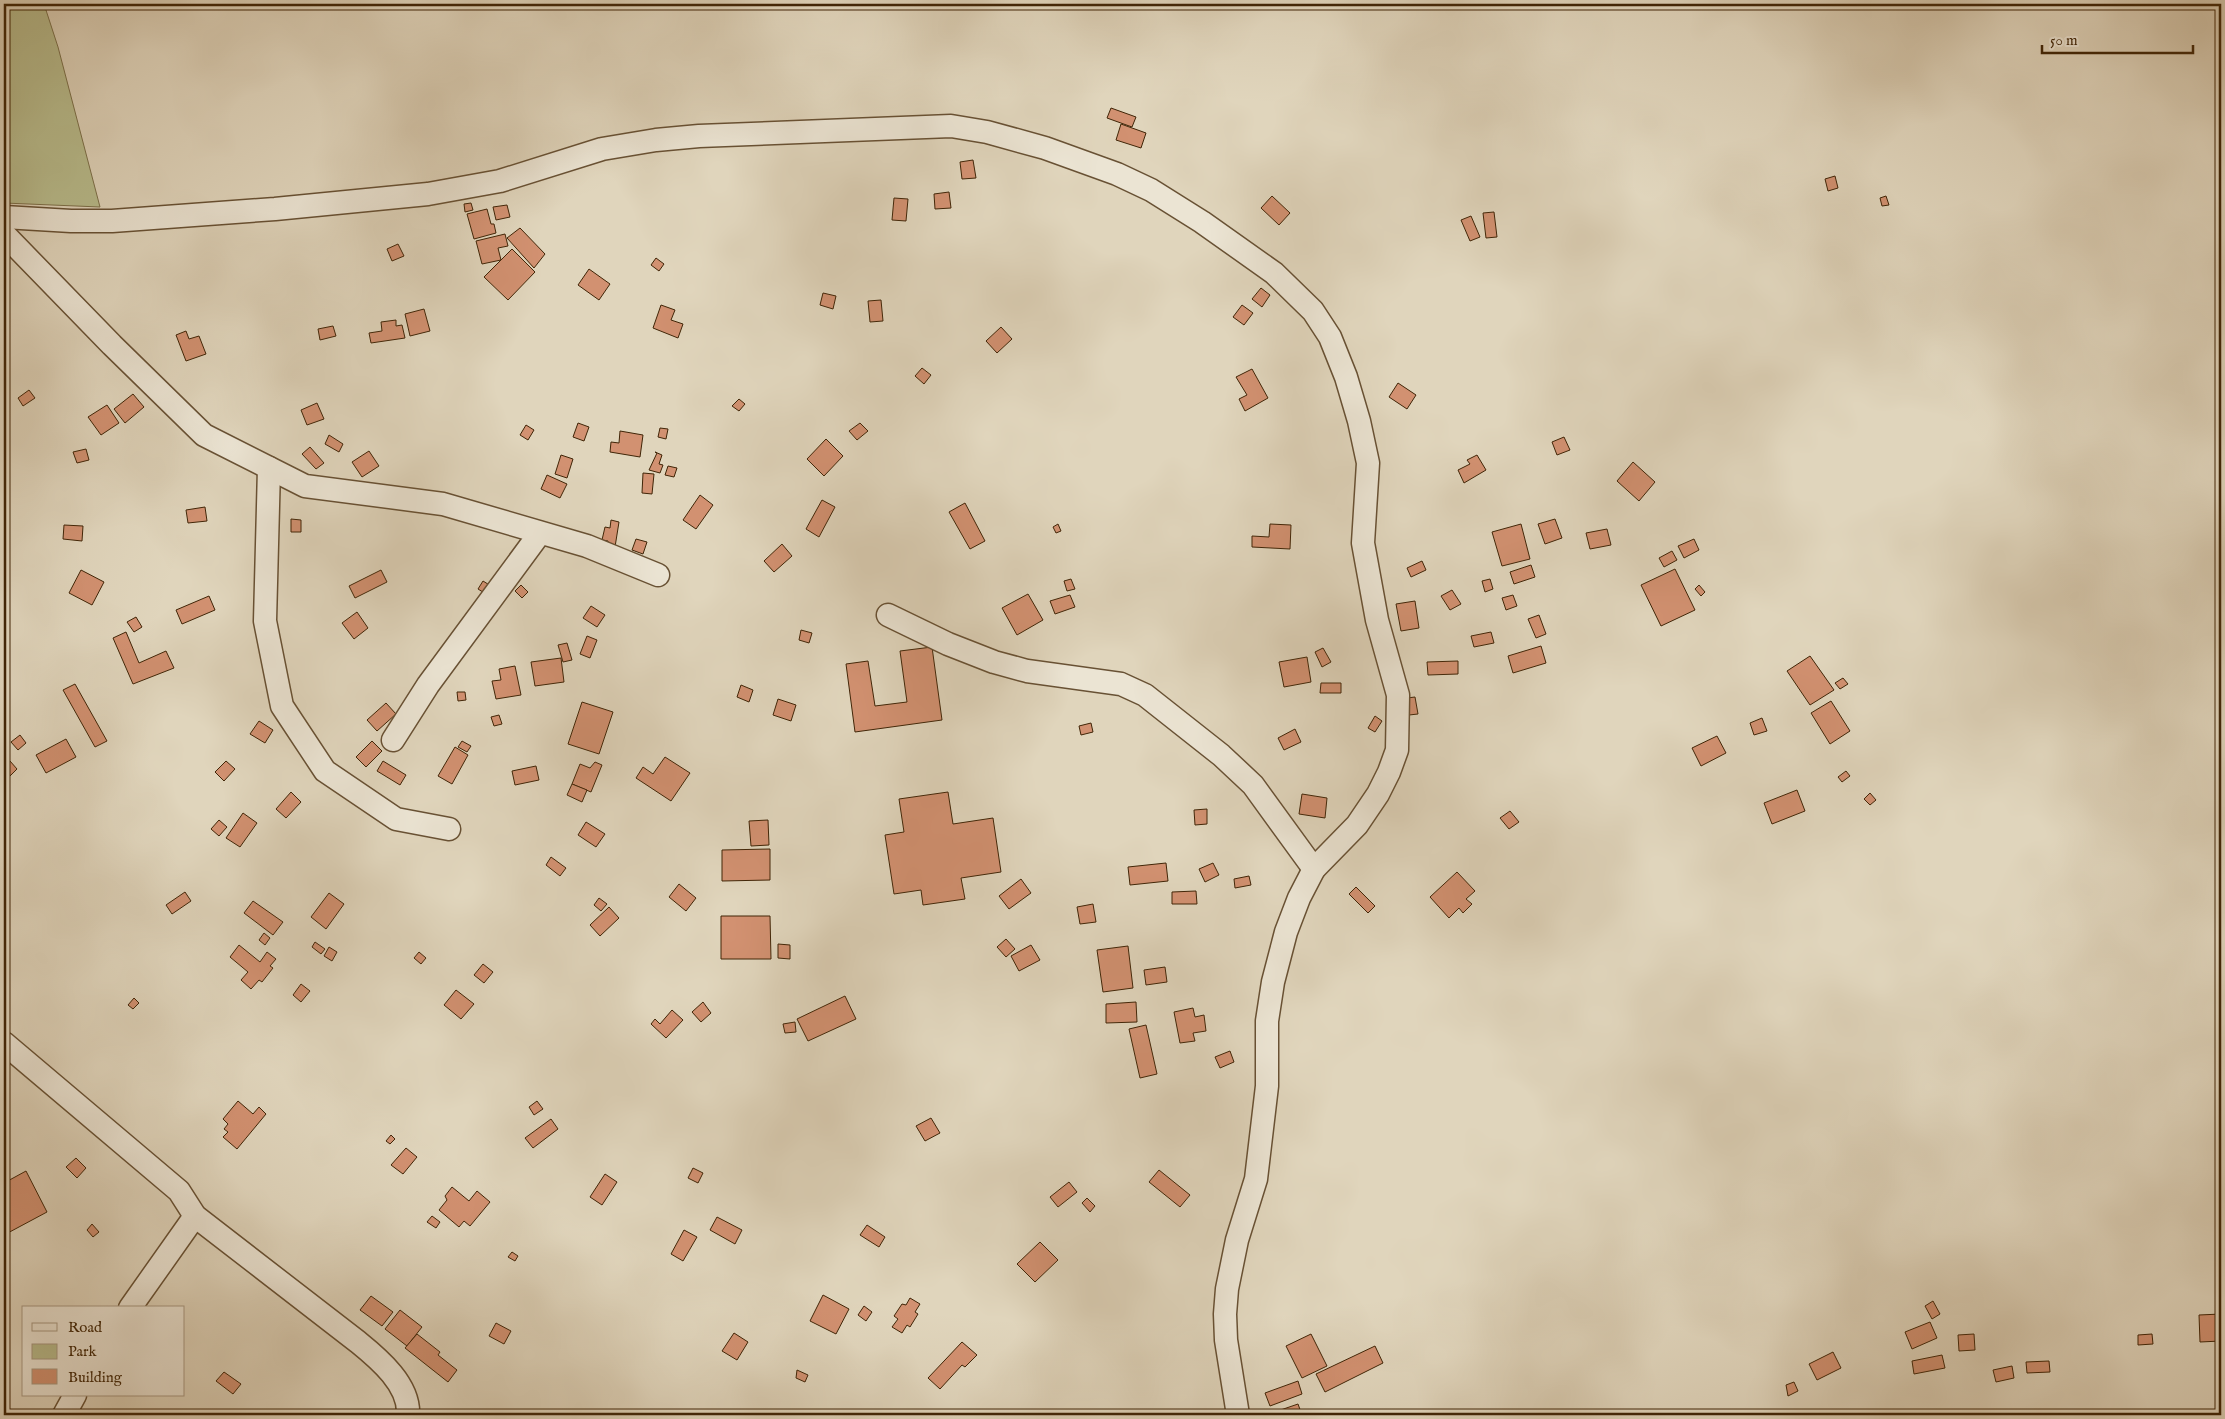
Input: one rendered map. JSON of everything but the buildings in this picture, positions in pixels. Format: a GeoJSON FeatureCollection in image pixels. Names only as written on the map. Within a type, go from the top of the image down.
{"type":"FeatureCollection","features":[{"type":"Feature","properties":{"kind":"street"},"geometry":{"type":"LineString","coordinates":[[4,217],[71,221],[112,221],[369,201],[428,194],[500,181],[602,150],[656,140],[911,126],[951,126],[987,132],[1045,148],[1117,174],[1151,190],[1202,222],[1274,273],[1313,311],[1330,337],[1346,377],[1359,421],[1368,463],[1363,543],[1377,620],[1398,695],[1398,750],[1378,794],[1357,825],[1314,870],[1299,898],[1286,932],[1272,982],[1267,1022],[1267,1086],[1256,1179],[1237,1240],[1227,1289],[1225,1314],[1226,1340],[1238,1415]]}},
{"type":"Feature","properties":{"kind":"street"},"geometry":{"type":"LineString","coordinates":[[4,234],[112,345],[204,435],[305,486],[443,504],[586,546],[658,575]]}},
{"type":"Feature","properties":{"kind":"street"},"geometry":{"type":"LineString","coordinates":[[269,468],[265,621],[282,706],[325,771],[396,819],[449,830]]}},
{"type":"Feature","properties":{"kind":"street"},"geometry":{"type":"LineString","coordinates":[[394,740],[428,685],[540,533]]}},
{"type":"Feature","properties":{"kind":"street"},"geometry":{"type":"LineString","coordinates":[[888,615],[948,644],[994,662],[1026,671],[1121,684],[1145,695],[1221,756],[1253,785],[1314,870]]}},
{"type":"Feature","properties":{"kind":"street"},"geometry":{"type":"LineString","coordinates":[[4,1043],[179,1191],[195,1216],[382,1362],[397,1380],[409,1408],[408,1415]]}},
{"type":"Feature","properties":{"kind":"street"},"geometry":{"type":"LineString","coordinates":[[131,1306],[195,1216]]}},
{"type":"Feature","properties":{"kind":"street"},"geometry":{"type":"LineString","coordinates":[[64,1415],[74,1396]]}},
{"type":"Feature","properties":{"kind":"green space"},"geometry":{"type":"Polygon","coordinates":[[[4,4],[44,4],[58,47],[100,207],[4,203],[4,4]]]}}]}
